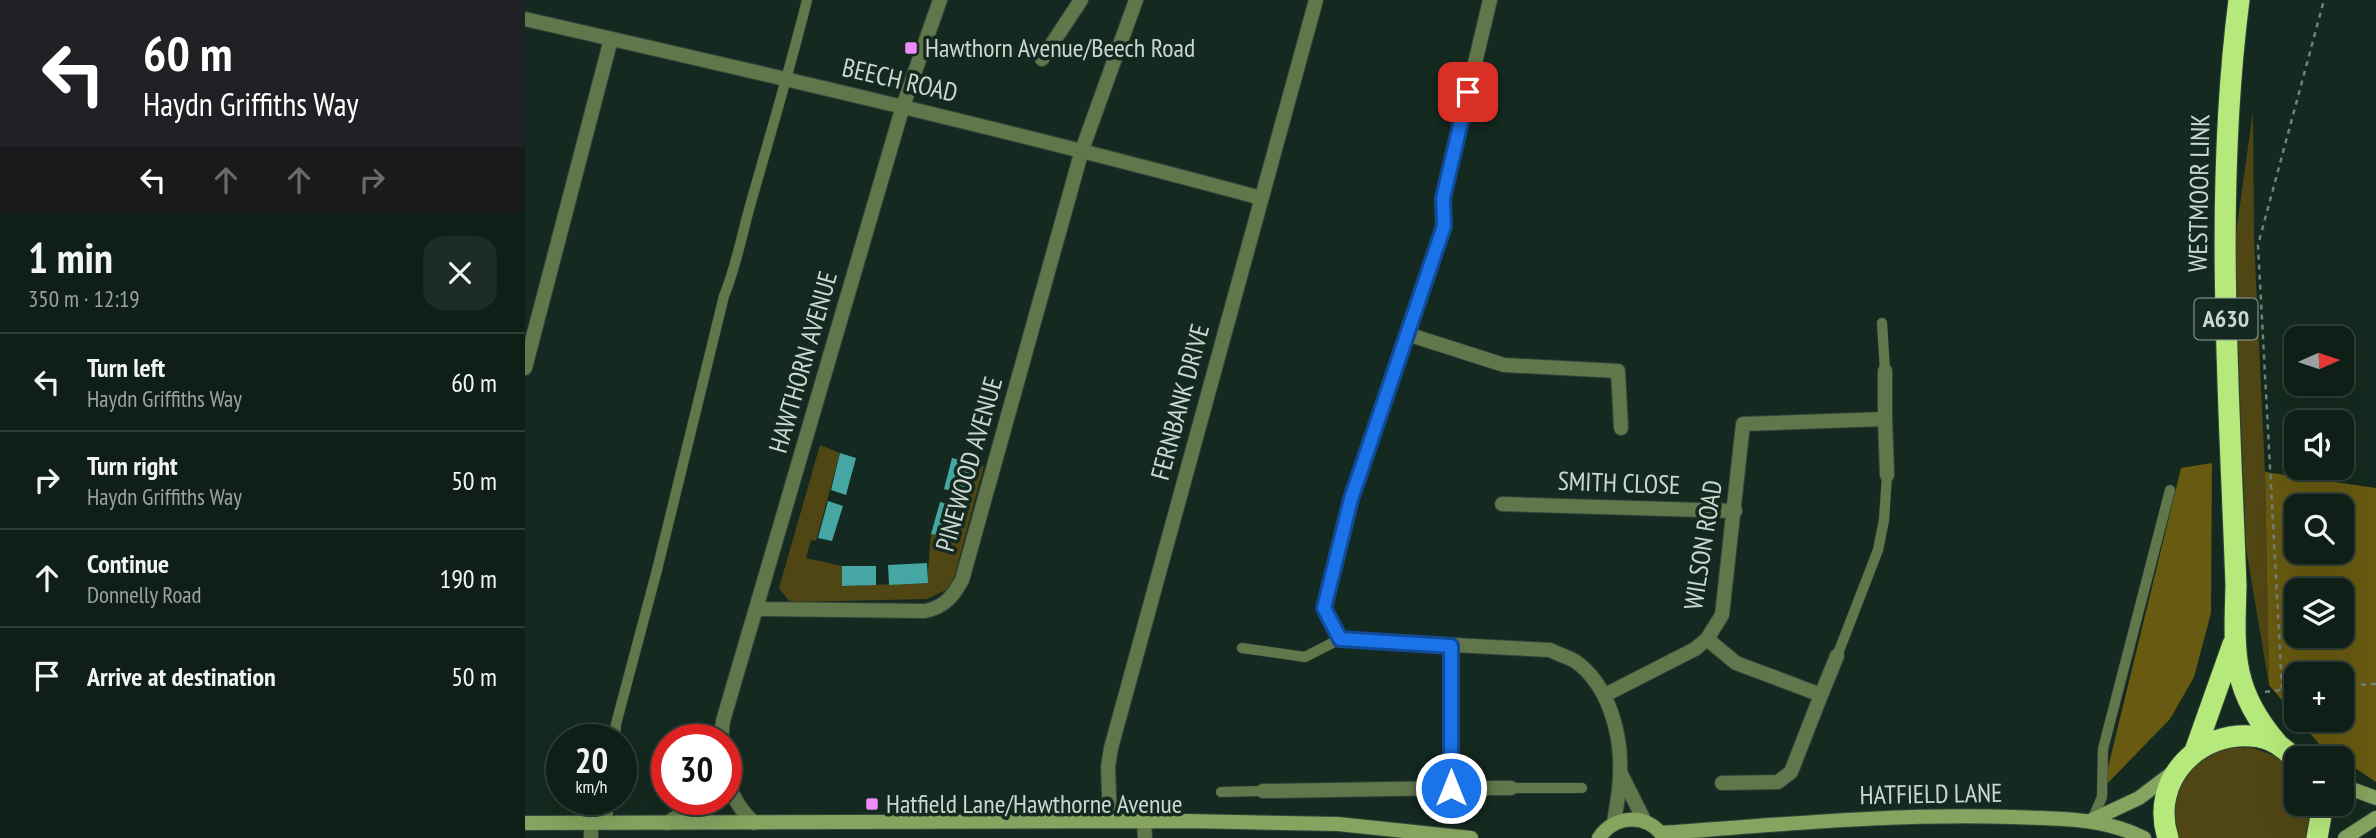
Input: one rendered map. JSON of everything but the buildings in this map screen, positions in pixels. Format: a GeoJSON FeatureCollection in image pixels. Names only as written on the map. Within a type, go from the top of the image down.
{"type":"FeatureCollection","features":[{"type":"Feature","properties":{"kind":"highway","name":"WESTMOOR LINK"},"geometry":{"type":"LineString","coordinates":[[2239,0],[2227,128],[2224,258],[2235,572],[2234,639],[2241,683],[2246,696],[2258,721],[2284,749]]}},
{"type":"Feature","properties":{"kind":"highway","name":"WESTMOOR LINK"},"geometry":{"type":"LineString","coordinates":[[2196,751],[2234,639]]}},
{"type":"Feature","properties":{"kind":"highway"},"geometry":{"type":"LineString","coordinates":[[2168,838],[2163,810],[2169,783],[2178,769],[2196,751],[2233,736],[2260,737],[2277,743]]}},
{"type":"Feature","properties":{"kind":"highway"},"geometry":{"type":"LineString","coordinates":[[2317,838],[2321,816]]}},
{"type":"Feature","properties":{"kind":"street","name":"HAWTHORN AVENUE"},"geometry":{"type":"LineString","coordinates":[[723,724],[904,106],[940,0]]}},
{"type":"Feature","properties":{"kind":"street"},"geometry":{"type":"LineString","coordinates":[[1042,59],[1081,0]]}},
{"type":"Feature","properties":{"kind":"street","name":"PINEWOOD AVENUE"},"geometry":{"type":"LineString","coordinates":[[756,610],[925,611],[944,605],[963,580],[1082,150],[1136,0]]}},
{"type":"Feature","properties":{"kind":"street","name":"FERNBANK DRIVE"},"geometry":{"type":"LineString","coordinates":[[1110,820],[1108,767],[1111,748],[1316,0]]}},
{"type":"Feature","properties":{"kind":"street"},"geometry":{"type":"LineString","coordinates":[[1490,0],[1443,198],[1444,226],[1351,499],[1324,608],[1340,639],[1550,650],[1576,662],[1605,695],[1613,722],[1621,773],[1614,823]]}},
{"type":"Feature","properties":{"kind":"street","name":"BEECH ROAD"},"geometry":{"type":"LineString","coordinates":[[525,19],[904,106],[1261,198]]}},
{"type":"Feature","properties":{"kind":"street"},"geometry":{"type":"LineString","coordinates":[[525,368],[611,38]]}},
{"type":"Feature","properties":{"kind":"street"},"geometry":{"type":"LineString","coordinates":[[1407,334],[1504,365],[1618,371],[1621,428]]}},
{"type":"Feature","properties":{"kind":"street"},"geometry":{"type":"LineString","coordinates":[[1885,371],[1887,475]]}},
{"type":"Feature","properties":{"kind":"street","name":"WILSON ROAD"},"geometry":{"type":"LineString","coordinates":[[1605,695],[1695,649],[1707,639],[1722,615],[1743,424],[1885,419]]}},
{"type":"Feature","properties":{"kind":"street","name":"SMITH CLOSE"},"geometry":{"type":"LineString","coordinates":[[1502,504],[1735,511]]}},
{"type":"Feature","properties":{"kind":"street"},"geometry":{"type":"LineString","coordinates":[[1707,639],[1736,663],[1821,695]]}},
{"type":"Feature","properties":{"kind":"street"},"geometry":{"type":"LineString","coordinates":[[1451,646],[1451,788]]}},
{"type":"Feature","properties":{"kind":"street"},"geometry":{"type":"LineString","coordinates":[[1722,783],[1778,782],[1791,772],[1837,656]]}},
{"type":"Feature","properties":{"kind":"street","name":"HATFIELD LANE"},"geometry":{"type":"LineString","coordinates":[[2092,820],[2139,798],[2178,769]]}},
{"type":"Feature","properties":{"kind":"street"},"geometry":{"type":"LineString","coordinates":[[1621,773],[1645,822],[1662,835]]}},
{"type":"Feature","properties":{"kind":"street"},"geometry":{"type":"LineString","coordinates":[[1263,791],[1511,788]]}},
{"type":"Feature","properties":{"kind":"street"},"geometry":{"type":"LineString","coordinates":[[2354,790],[2376,798]]}},
{"type":"Feature","properties":{"kind":"street"},"geometry":{"type":"LineString","coordinates":[[742,812],[754,822]]}},
{"type":"Feature","properties":{"kind":"street"},"geometry":{"type":"LineString","coordinates":[[667,822],[680,815]]}},
{"type":"Feature","properties":{"kind":"street","name":"HATFIELD LANE"},"geometry":{"type":"LineString","coordinates":[[1662,835],[1961,815],[2092,820],[2123,828],[2144,838]]}},
{"type":"Feature","properties":{"kind":"street"},"geometry":{"type":"LineString","coordinates":[[2346,838],[2376,818]]}},
{"type":"Feature","properties":{"kind":"street"},"geometry":{"type":"LineString","coordinates":[[525,823],[1110,820],[1338,824],[1471,838]]}},
{"type":"Feature","properties":{"kind":"street"},"geometry":{"type":"LineString","coordinates":[[1597,837],[1614,823],[1624,820],[1645,822]]}},
{"type":"Feature","properties":{"kind":"street"},"geometry":{"type":"LineString","coordinates":[[1144,821],[1145,838]]}},
{"type":"Feature","properties":{"kind":"street"},"geometry":{"type":"LineString","coordinates":[[591,822],[591,838]]}},
{"type":"Feature","properties":{"kind":"street","name":"HATFIELD LANE"},"geometry":{"type":"LineString","coordinates":[[1740,838],[1770,826]]}},
{"type":"Feature","properties":{"kind":"lane"},"geometry":{"type":"LineString","coordinates":[[617,724],[725,296],[739,256],[743,228],[807,0]]}},
{"type":"Feature","properties":{"kind":"lane"},"geometry":{"type":"LineString","coordinates":[[1882,323],[1885,371]]}},
{"type":"Feature","properties":{"kind":"lane"},"geometry":{"type":"LineString","coordinates":[[1837,656],[1878,550],[1884,520],[1887,475]]}},
{"type":"Feature","properties":{"kind":"lane"},"geometry":{"type":"LineString","coordinates":[[2092,820],[2102,797],[2103,749],[2170,490]]}},
{"type":"Feature","properties":{"kind":"lane"},"geometry":{"type":"LineString","coordinates":[[1242,648],[1305,657],[1340,639]]}},
{"type":"Feature","properties":{"kind":"lane"},"geometry":{"type":"LineString","coordinates":[[1511,788],[1582,788]]}},
{"type":"Feature","properties":{"kind":"lane"},"geometry":{"type":"LineString","coordinates":[[1221,792],[1263,791]]}},
{"type":"Feature","properties":{"kind":"lane"},"geometry":{"type":"LineString","coordinates":[[607,822],[608,815]]}},
{"type":"Feature","properties":{"kind":"path"},"geometry":{"type":"LineString","coordinates":[[2246,696],[2282,689],[2258,245],[2324,0]]}},
{"type":"Feature","properties":{"kind":"path"},"geometry":{"type":"LineString","coordinates":[[2354,685],[2376,684]]}},
{"type":"Feature","properties":{"kind":"shaded area"},"geometry":{"type":"Polygon","coordinates":[[[2253,111],[2254,240],[2265,472],[2269,685],[2246,548],[2234,248],[2253,111]]]}},
{"type":"Feature","properties":{"kind":"shaded area"},"geometry":{"type":"Polygon","coordinates":[[[820,445],[840,453],[816,541],[811,540],[806,558],[842,566],[842,586],[927,583],[931,534],[951,537],[972,463],[984,466],[954,578],[946,590],[927,599],[788,600],[779,588],[820,445]]]}},
{"type":"Feature","properties":{"kind":"shaded area"},"geometry":{"type":"Polygon","coordinates":[[[2212,463],[2211,613],[2194,677],[2170,719],[2103,788],[2181,468],[2212,463]]]}},
{"type":"Feature","properties":{"kind":"shaded area"},"geometry":{"type":"Polygon","coordinates":[[[2265,472],[2284,475],[2284,480],[2320,480],[2376,488],[2376,782],[2354,767],[2354,746],[2322,746],[2309,732],[2354,732],[2354,662],[2284,662],[2284,703],[2269,685],[2265,472]]]}},
{"type":"Feature","properties":{"kind":"shaded area"},"geometry":{"type":"Polygon","coordinates":[[[2250,747],[2284,762],[2284,816],[2309,816],[2306,838],[2176,838],[2174,809],[2182,781],[2199,760],[2227,748],[2250,747]]]}},
{"type":"Feature","properties":{"kind":"place","name":"Hawthorn Avenue/Beech Road"},"geometry":{"type":"Point","coordinates":[911,48]}},
{"type":"Feature","properties":{"kind":"place","name":"Hatfield Lane/Hawthorne Avenue"},"geometry":{"type":"Point","coordinates":[872,804]}},
{"type":"Feature","properties":{"kind":"route"},"geometry":{"type":"LineString","coordinates":[[1451,788],[1451,646],[1340,639],[1324,608],[1351,499],[1444,226],[1443,198],[1468,92]]}}]}
